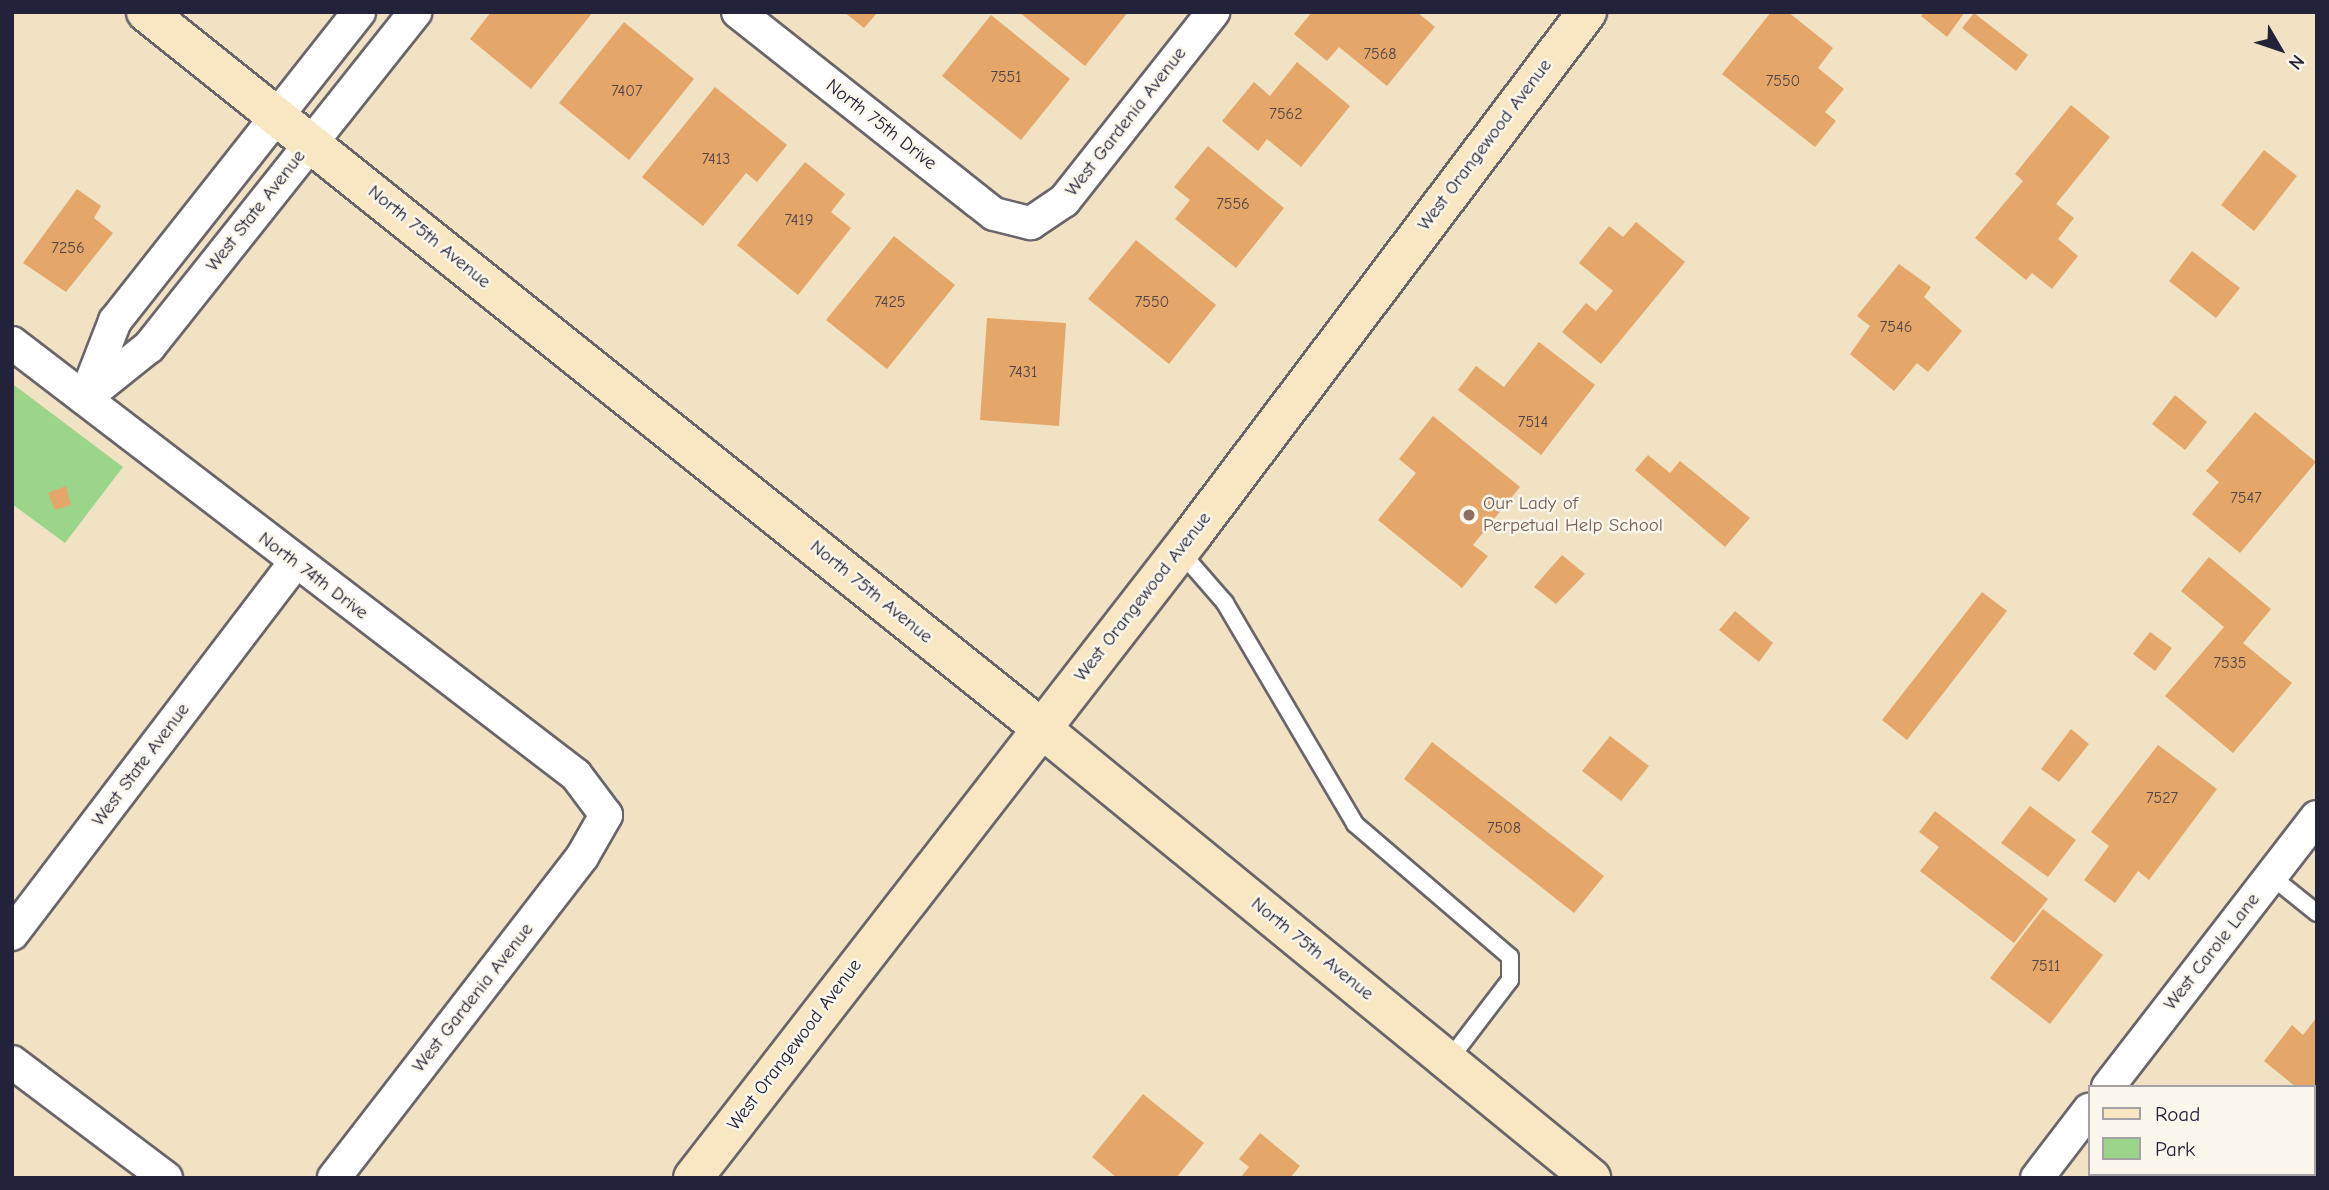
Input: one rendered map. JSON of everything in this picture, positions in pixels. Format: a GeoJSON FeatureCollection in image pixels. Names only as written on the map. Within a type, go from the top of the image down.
{"type":"FeatureCollection","features":[{"type":"Feature","properties":{"kind":"main road","name":"North 75th Avenue"},"geometry":{"type":"LineString","coordinates":[[146,12],[1041,728],[1591,1178]]}},
{"type":"Feature","properties":{"kind":"main road","name":"West Orangewood Avenue"},"geometry":{"type":"LineString","coordinates":[[693,1178],[1180,550],[1587,12]]}},
{"type":"Feature","properties":{"kind":"street"},"geometry":{"type":"LineString","coordinates":[[85,398],[115,321],[359,12]]}},
{"type":"Feature","properties":{"kind":"street","name":"West State Avenue"},"geometry":{"type":"LineString","coordinates":[[85,398],[149,347],[415,12]]}},
{"type":"Feature","properties":{"kind":"street","name":"North 75th Drive"},"geometry":{"type":"LineString","coordinates":[[738,12],[994,214],[1031,223]]}},
{"type":"Feature","properties":{"kind":"street","name":"West Gardenia Avenue"},"geometry":{"type":"LineString","coordinates":[[1031,223],[1064,201],[1213,12]]}},
{"type":"Feature","properties":{"kind":"street"},"geometry":{"type":"LineString","coordinates":[[135,296],[169,322]]}},
{"type":"Feature","properties":{"kind":"street","name":"North 74th Drive"},"geometry":{"type":"LineString","coordinates":[[12,343],[295,563],[576,775],[606,815]]}},
{"type":"Feature","properties":{"kind":"street","name":"West State Avenue"},"geometry":{"type":"LineString","coordinates":[[12,934],[295,563]]}},
{"type":"Feature","properties":{"kind":"street","name":"West Gardenia Avenue"},"geometry":{"type":"LineString","coordinates":[[334,1178],[582,857],[606,815]]}},
{"type":"Feature","properties":{"kind":"street","name":"West Carole Lane"},"geometry":{"type":"LineString","coordinates":[[2110,1085],[2317,817]]}},
{"type":"Feature","properties":{"kind":"street"},"geometry":{"type":"LineString","coordinates":[[12,1062],[166,1178]]}},
{"type":"Feature","properties":{"kind":"street"},"geometry":{"type":"LineString","coordinates":[[2037,1178],[2088,1112]]}},
{"type":"Feature","properties":{"kind":"lane"},"geometry":{"type":"LineString","coordinates":[[1180,550],[1224,603],[1355,824],[1510,957],[1510,980],[1448,1061]]}},
{"type":"Feature","properties":{"kind":"lane"},"geometry":{"type":"LineString","coordinates":[[2271,876],[2317,913]]}},
{"type":"Feature","properties":{"kind":"green space"},"geometry":{"type":"Polygon","coordinates":[[[14,385],[123,467],[65,543],[12,504],[14,385]]]}},
{"type":"Feature","properties":{"kind":"building"},"geometry":{"type":"Polygon","coordinates":[[[491,12],[593,12],[531,89],[470,39],[491,12]]]}},
{"type":"Feature","properties":{"kind":"building"},"geometry":{"type":"Polygon","coordinates":[[[844,12],[878,12],[864,28],[844,12]]]}},
{"type":"Feature","properties":{"kind":"building"},"geometry":{"type":"Polygon","coordinates":[[[1019,12],[1128,12],[1085,66],[1019,12]]]}},
{"type":"Feature","properties":{"kind":"building"},"geometry":{"type":"Polygon","coordinates":[[[1312,12],[1417,12],[1435,27],[1387,86],[1339,47],[1327,61],[1294,34],[1312,12]]]}},
{"type":"Feature","properties":{"kind":"building"},"geometry":{"type":"Polygon","coordinates":[[[1771,12],[1788,12],[1833,48],[1818,68],[1844,89],[1825,112],[1836,121],[1815,147],[1722,74],[1771,12]]]}},
{"type":"Feature","properties":{"kind":"building"},"geometry":{"type":"Polygon","coordinates":[[[1924,12],[1965,12],[1947,37],[1921,16],[1924,12]]]}},
{"type":"Feature","properties":{"kind":"building"},"geometry":{"type":"Polygon","coordinates":[[[1974,13],[2028,55],[2016,71],[1962,28],[1974,13]]]}},
{"type":"Feature","properties":{"kind":"building"},"geometry":{"type":"Polygon","coordinates":[[[991,15],[1070,79],[1021,140],[942,76],[991,15]]]}},
{"type":"Feature","properties":{"kind":"building"},"geometry":{"type":"Polygon","coordinates":[[[624,22],[694,79],[629,160],[559,103],[624,22]]]}},
{"type":"Feature","properties":{"kind":"building"},"geometry":{"type":"Polygon","coordinates":[[[1297,62],[1350,106],[1301,167],[1267,139],[1258,151],[1222,121],[1254,82],[1270,96],[1297,62]]]}},
{"type":"Feature","properties":{"kind":"building"},"geometry":{"type":"Polygon","coordinates":[[[715,87],[787,145],[757,182],[746,173],[703,226],[642,177],[715,87]]]}},
{"type":"Feature","properties":{"kind":"building"},"geometry":{"type":"Polygon","coordinates":[[[2071,105],[2110,137],[2056,204],[2074,218],[2058,239],[2078,256],[2052,289],[2032,273],[2026,280],[1975,238],[2023,181],[2015,174],[2071,105]]]}},
{"type":"Feature","properties":{"kind":"building"},"geometry":{"type":"Polygon","coordinates":[[[1208,146],[1284,208],[1236,268],[1175,219],[1190,200],[1174,187],[1208,146]]]}},
{"type":"Feature","properties":{"kind":"building"},"geometry":{"type":"Polygon","coordinates":[[[2264,150],[2297,176],[2254,231],[2221,205],[2264,150]]]}},
{"type":"Feature","properties":{"kind":"building"},"geometry":{"type":"Polygon","coordinates":[[[805,162],[845,194],[831,212],[851,228],[798,295],[737,245],[805,162]]]}},
{"type":"Feature","properties":{"kind":"building"},"geometry":{"type":"Polygon","coordinates":[[[77,189],[101,206],[94,218],[113,233],[66,292],[23,263],[77,189]]]}},
{"type":"Feature","properties":{"kind":"building"},"geometry":{"type":"Polygon","coordinates":[[[1636,222],[1685,262],[1601,364],[1562,332],[1586,303],[1596,311],[1613,291],[1579,263],[1609,226],[1623,237],[1636,222]]]}},
{"type":"Feature","properties":{"kind":"building"},"geometry":{"type":"Polygon","coordinates":[[[894,236],[955,285],[887,369],[826,320],[894,236]]]}},
{"type":"Feature","properties":{"kind":"building"},"geometry":{"type":"Polygon","coordinates":[[[1136,240],[1216,305],[1169,364],[1088,299],[1136,240]]]}},
{"type":"Feature","properties":{"kind":"building"},"geometry":{"type":"Polygon","coordinates":[[[2192,251],[2240,288],[2216,318],[2169,281],[2192,251]]]}},
{"type":"Feature","properties":{"kind":"building"},"geometry":{"type":"Polygon","coordinates":[[[1899,264],[1931,287],[1924,297],[1962,331],[1928,372],[1917,363],[1894,391],[1850,354],[1870,326],[1857,316],[1899,264]]]}},
{"type":"Feature","properties":{"kind":"building"},"geometry":{"type":"Polygon","coordinates":[[[987,318],[1066,323],[1059,426],[980,420],[987,318]]]}},
{"type":"Feature","properties":{"kind":"building"},"geometry":{"type":"Polygon","coordinates":[[[1539,342],[1595,385],[1541,455],[1458,390],[1476,366],[1504,387],[1539,342]]]}},
{"type":"Feature","properties":{"kind":"building"},"geometry":{"type":"Polygon","coordinates":[[[2175,395],[2207,422],[2185,450],[2152,424],[2175,395]]]}},
{"type":"Feature","properties":{"kind":"building"},"geometry":{"type":"Polygon","coordinates":[[[2255,412],[2316,462],[2240,553],[2192,514],[2219,482],[2206,471],[2255,412]]]}},
{"type":"Feature","properties":{"kind":"building"},"geometry":{"type":"Polygon","coordinates":[[[1433,416],[1520,487],[1473,545],[1488,556],[1462,588],[1378,520],[1416,473],[1399,459],[1433,416]]]}},
{"type":"Feature","properties":{"kind":"building"},"geometry":{"type":"Polygon","coordinates":[[[1648,455],[1670,473],[1680,461],[1750,518],[1725,547],[1635,470],[1648,455]]]}},
{"type":"Feature","properties":{"kind":"building"},"geometry":{"type":"Polygon","coordinates":[[[66,486],[71,505],[55,510],[48,493],[66,486]]]}},
{"type":"Feature","properties":{"kind":"building"},"geometry":{"type":"Polygon","coordinates":[[[1562,555],[1585,574],[1556,604],[1534,587],[1562,555]]]}},
{"type":"Feature","properties":{"kind":"building"},"geometry":{"type":"Polygon","coordinates":[[[2209,557],[2271,609],[2243,643],[2292,683],[2233,753],[2165,696],[2224,627],[2181,591],[2209,557]]]}},
{"type":"Feature","properties":{"kind":"building"},"geometry":{"type":"Polygon","coordinates":[[[1982,592],[2007,611],[1907,740],[1882,720],[1982,592]]]}},
{"type":"Feature","properties":{"kind":"building"},"geometry":{"type":"Polygon","coordinates":[[[1735,611],[1773,643],[1759,662],[1719,630],[1735,611]]]}},
{"type":"Feature","properties":{"kind":"building"},"geometry":{"type":"Polygon","coordinates":[[[2150,632],[2172,648],[2155,671],[2133,654],[2150,632]]]}},
{"type":"Feature","properties":{"kind":"building"},"geometry":{"type":"Polygon","coordinates":[[[2071,729],[2089,744],[2059,782],[2041,769],[2071,729]]]}},
{"type":"Feature","properties":{"kind":"building"},"geometry":{"type":"Polygon","coordinates":[[[1610,736],[1649,766],[1621,801],[1582,771],[1610,736]]]}},
{"type":"Feature","properties":{"kind":"building"},"geometry":{"type":"Polygon","coordinates":[[[1432,742],[1604,876],[1574,913],[1404,779],[1432,742]]]}},
{"type":"Feature","properties":{"kind":"building"},"geometry":{"type":"Polygon","coordinates":[[[2158,745],[2217,789],[2149,880],[2138,871],[2115,903],[2084,880],[2109,846],[2091,832],[2158,745]]]}},
{"type":"Feature","properties":{"kind":"building"},"geometry":{"type":"Polygon","coordinates":[[[2030,806],[2076,840],[2048,877],[2001,843],[2030,806]]]}},
{"type":"Feature","properties":{"kind":"building"},"geometry":{"type":"Polygon","coordinates":[[[1935,811],[2048,899],[2014,943],[1920,871],[1939,847],[1919,832],[1935,811]]]}},
{"type":"Feature","properties":{"kind":"building"},"geometry":{"type":"Polygon","coordinates":[[[2043,909],[2103,955],[2050,1024],[1990,978],[2043,909]]]}},
{"type":"Feature","properties":{"kind":"building"},"geometry":{"type":"Polygon","coordinates":[[[2317,1017],[2317,1103],[2315,1085],[2294,1085],[2264,1061],[2292,1025],[2303,1035],[2317,1017]]]}},
{"type":"Feature","properties":{"kind":"building"},"geometry":{"type":"Polygon","coordinates":[[[1143,1094],[1204,1143],[1176,1178],[1117,1178],[1092,1157],[1143,1094]]]}},
{"type":"Feature","properties":{"kind":"building"},"geometry":{"type":"Polygon","coordinates":[[[1260,1133],[1300,1166],[1290,1178],[1240,1178],[1249,1167],[1239,1159],[1260,1133]]]}},
{"type":"Feature","properties":{"kind":"place","name":"Our Lady of Perpetual Help School"},"geometry":{"type":"Point","coordinates":[1469,515]}}]}
